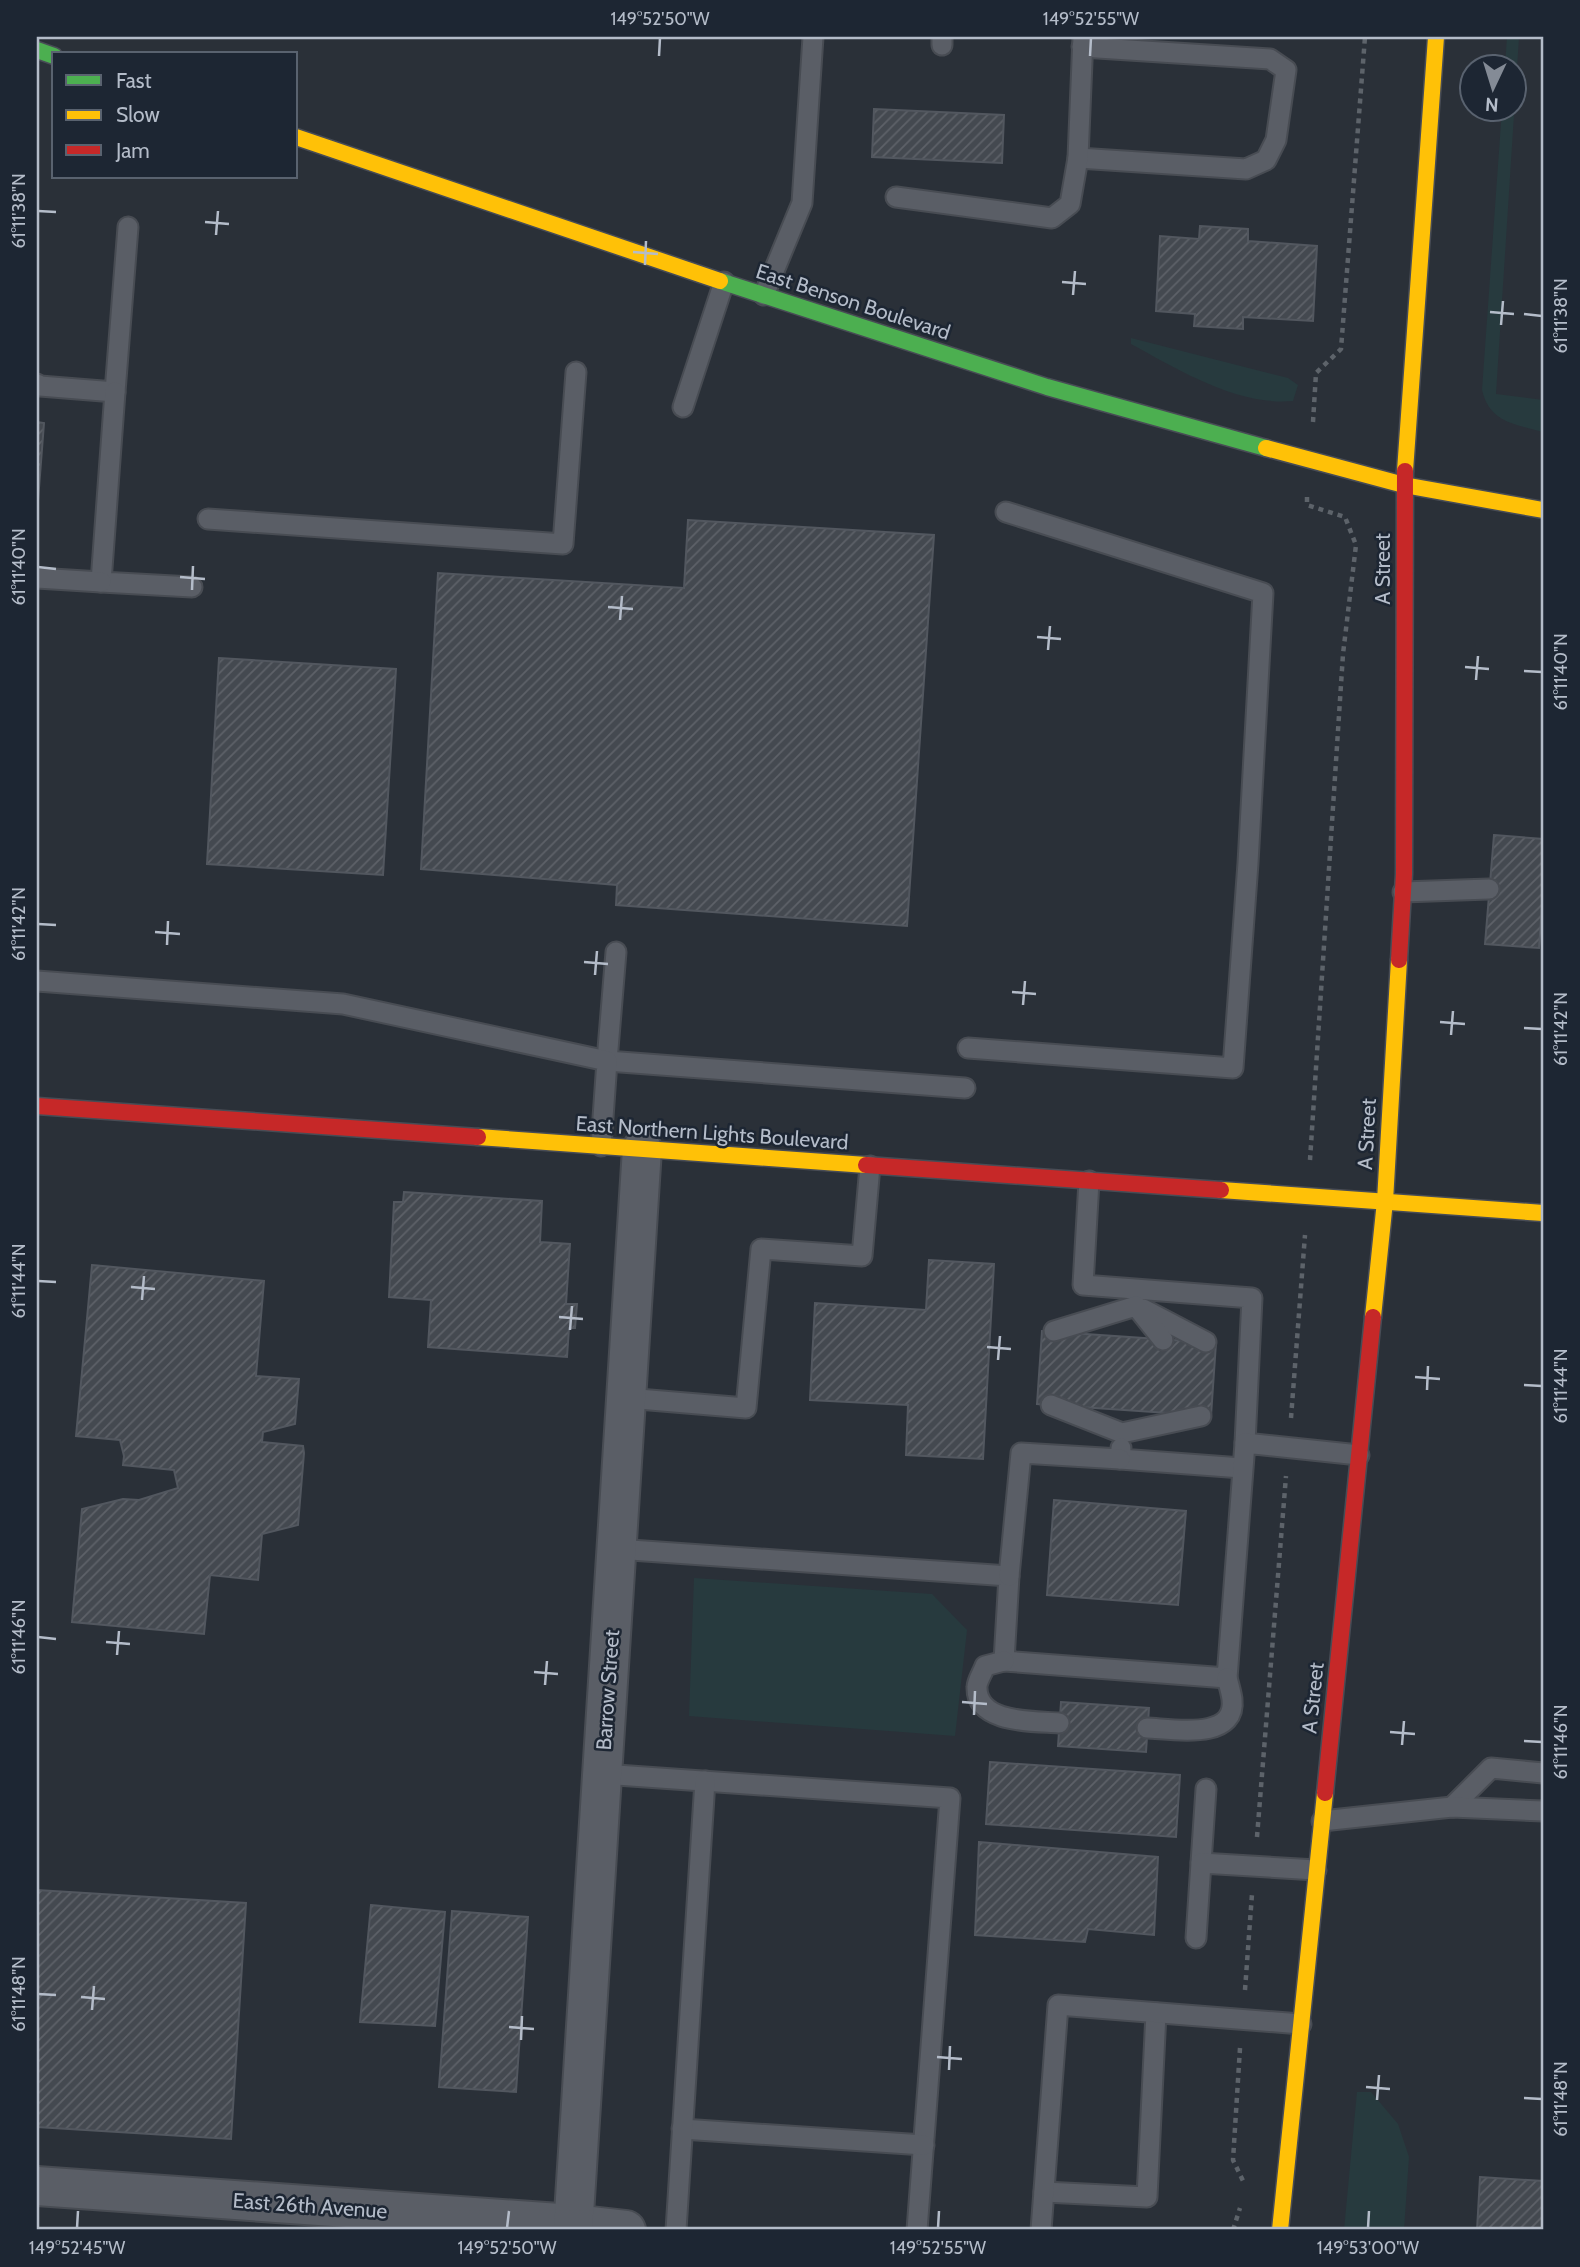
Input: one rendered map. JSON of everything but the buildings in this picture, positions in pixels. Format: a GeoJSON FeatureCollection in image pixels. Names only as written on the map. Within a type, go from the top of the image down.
{"type":"FeatureCollection","features":[{"type":"Feature","properties":{"kind":"main road","name":"A Street"},"geometry":{"type":"LineString","coordinates":[[1280,2230],[1385,1201],[1403,892],[1404,485],[1436,37]]}},
{"type":"Feature","properties":{"kind":"main road","name":"East Benson Boulevard"},"geometry":{"type":"LineString","coordinates":[[298,138],[724,282],[1047,387],[1404,485],[1543,510]]}},
{"type":"Feature","properties":{"kind":"main road","name":"East Northern Lights Boulevard"},"geometry":{"type":"LineString","coordinates":[[37,1106],[1543,1213]]}},
{"type":"Feature","properties":{"kind":"street","name":"Barrow Street"},"geometry":{"type":"LineString","coordinates":[[573,2227],[642,1149]]}},
{"type":"Feature","properties":{"kind":"street","name":"East 26th Avenue"},"geometry":{"type":"LineString","coordinates":[[37,2186],[626,2230]]}},
{"type":"Feature","properties":{"kind":"lane"},"geometry":{"type":"LineString","coordinates":[[764,295],[803,203],[813,37]]}},
{"type":"Feature","properties":{"kind":"lane"},"geometry":{"type":"LineString","coordinates":[[896,197],[1052,218],[1070,204],[1078,158],[1083,42],[1270,59],[1286,70],[1276,140],[1266,160],[1246,169],[1078,158]]}},
{"type":"Feature","properties":{"kind":"lane"},"geometry":{"type":"LineString","coordinates":[[102,582],[128,227]]}},
{"type":"Feature","properties":{"kind":"lane"},"geometry":{"type":"LineString","coordinates":[[682,407],[724,282]]}},
{"type":"Feature","properties":{"kind":"lane"},"geometry":{"type":"LineString","coordinates":[[208,519],[563,544],[576,372]]}},
{"type":"Feature","properties":{"kind":"lane"},"geometry":{"type":"LineString","coordinates":[[37,384],[115,392]]}},
{"type":"Feature","properties":{"kind":"lane"},"geometry":{"type":"LineString","coordinates":[[968,1048],[1233,1068],[1248,863],[1263,593],[1006,512]]}},
{"type":"Feature","properties":{"kind":"lane"},"geometry":{"type":"LineString","coordinates":[[37,578],[192,587]]}},
{"type":"Feature","properties":{"kind":"lane"},"geometry":{"type":"LineString","coordinates":[[1403,892],[1489,889]]}},
{"type":"Feature","properties":{"kind":"lane"},"geometry":{"type":"LineString","coordinates":[[601,1146],[616,952]]}},
{"type":"Feature","properties":{"kind":"lane"},"geometry":{"type":"LineString","coordinates":[[37,981],[343,1004],[607,1061],[965,1088]]}},
{"type":"Feature","properties":{"kind":"lane"},"geometry":{"type":"LineString","coordinates":[[626,1398],[746,1408],[761,1249],[862,1256],[870,1166]]}},
{"type":"Feature","properties":{"kind":"lane"},"geometry":{"type":"LineString","coordinates":[[1090,1181],[1083,1285],[1136,1297],[1252,1298],[1245,1443],[1227,1678],[1233,1702],[1227,1720],[1217,1729],[1147,1728]]}},
{"type":"Feature","properties":{"kind":"lane"},"geometry":{"type":"LineString","coordinates":[[1054,1331],[1136,1297]]}},
{"type":"Feature","properties":{"kind":"lane"},"geometry":{"type":"LineString","coordinates":[[1095,1334],[1136,1297]]}},
{"type":"Feature","properties":{"kind":"lane"},"geometry":{"type":"LineString","coordinates":[[1136,1297],[1163,1340]]}},
{"type":"Feature","properties":{"kind":"lane"},"geometry":{"type":"LineString","coordinates":[[1136,1297],[1206,1342]]}},
{"type":"Feature","properties":{"kind":"lane"},"geometry":{"type":"LineString","coordinates":[[1051,1405],[1122,1433],[1201,1416]]}},
{"type":"Feature","properties":{"kind":"lane"},"geometry":{"type":"LineString","coordinates":[[1089,1408],[1122,1433]]}},
{"type":"Feature","properties":{"kind":"lane"},"geometry":{"type":"LineString","coordinates":[[1122,1433],[1158,1412]]}},
{"type":"Feature","properties":{"kind":"lane"},"geometry":{"type":"LineString","coordinates":[[1120,1459],[1122,1433]]}},
{"type":"Feature","properties":{"kind":"lane"},"geometry":{"type":"LineString","coordinates":[[1245,1443],[1359,1455]]}},
{"type":"Feature","properties":{"kind":"lane"},"geometry":{"type":"LineString","coordinates":[[1004,1661],[1021,1453],[1242,1468]]}},
{"type":"Feature","properties":{"kind":"lane"},"geometry":{"type":"LineString","coordinates":[[616,1549],[1009,1576]]}},
{"type":"Feature","properties":{"kind":"lane"},"geometry":{"type":"LineString","coordinates":[[1059,1723],[997,1716],[982,1704],[977,1686],[985,1666],[1004,1661],[1227,1678]]}},
{"type":"Feature","properties":{"kind":"lane"},"geometry":{"type":"LineString","coordinates":[[1452,1807],[1492,1768],[1543,1773]]}},
{"type":"Feature","properties":{"kind":"lane"},"geometry":{"type":"LineString","coordinates":[[602,1774],[950,1798],[917,2230]]}},
{"type":"Feature","properties":{"kind":"lane"},"geometry":{"type":"LineString","coordinates":[[676,2230],[705,1782]]}},
{"type":"Feature","properties":{"kind":"lane"},"geometry":{"type":"LineString","coordinates":[[1196,1938],[1206,1789]]}},
{"type":"Feature","properties":{"kind":"lane"},"geometry":{"type":"LineString","coordinates":[[1322,1821],[1452,1807],[1543,1811]]}},
{"type":"Feature","properties":{"kind":"lane"},"geometry":{"type":"LineString","coordinates":[[1201,1863],[1317,1870]]}},
{"type":"Feature","properties":{"kind":"lane"},"geometry":{"type":"LineString","coordinates":[[1041,2230],[1058,2005],[1301,2024]]}},
{"type":"Feature","properties":{"kind":"lane"},"geometry":{"type":"LineString","coordinates":[[1044,2192],[1147,2197],[1156,2013]]}},
{"type":"Feature","properties":{"kind":"lane"},"geometry":{"type":"LineString","coordinates":[[682,2129],[924,2145]]}},
{"type":"Feature","properties":{"kind":"path"},"geometry":{"type":"LineString","coordinates":[[1247,2188],[1233,2160],[1242,2020],[1308,1196],[1343,654],[1356,545],[1345,517],[1307,505],[1316,373],[1341,349],[1365,37]]}},
{"type":"Feature","properties":{"kind":"path"},"geometry":{"type":"LineString","coordinates":[[1233,2230],[1243,2199]]}},
{"type":"Feature","properties":{"kind":"green space"},"geometry":{"type":"Polygon","coordinates":[[[1507,37],[1519,37],[1518,52],[1506,52],[1507,37]]]}},
{"type":"Feature","properties":{"kind":"green space"},"geometry":{"type":"Polygon","coordinates":[[[1501,122],[1514,122],[1496,394],[1543,400],[1543,432],[1497,416],[1482,390],[1501,122]]]}},
{"type":"Feature","properties":{"kind":"green space"},"geometry":{"type":"Polygon","coordinates":[[[1131,338],[1288,378],[1298,385],[1293,401],[1251,398],[1209,384],[1131,344],[1131,338]]]}},
{"type":"Feature","properties":{"kind":"green space"},"geometry":{"type":"Polygon","coordinates":[[[694,1578],[932,1594],[967,1630],[955,1736],[689,1716],[694,1578]]]}},
{"type":"Feature","properties":{"kind":"green space"},"geometry":{"type":"Polygon","coordinates":[[[1357,2092],[1371,2092],[1398,2124],[1409,2157],[1404,2230],[1344,2230],[1357,2092]]]}},
{"type":"Feature","properties":{"kind":"traffic: fast"},"geometry":{"type":"LineString","coordinates":[[37,50],[52,55]]}},
{"type":"Feature","properties":{"kind":"traffic: fast"},"geometry":{"type":"LineString","coordinates":[[720,281],[1047,387],[1266,448]]}},
{"type":"Feature","properties":{"kind":"traffic: slow"},"geometry":{"type":"LineString","coordinates":[[1405,471],[1436,37]]}},
{"type":"Feature","properties":{"kind":"traffic: slow"},"geometry":{"type":"LineString","coordinates":[[298,138],[720,281]]}},
{"type":"Feature","properties":{"kind":"traffic: slow"},"geometry":{"type":"LineString","coordinates":[[1266,448],[1404,485],[1543,510]]}},
{"type":"Feature","properties":{"kind":"traffic: slow"},"geometry":{"type":"LineString","coordinates":[[1373,1317],[1385,1201],[1399,960]]}},
{"type":"Feature","properties":{"kind":"traffic: slow"},"geometry":{"type":"LineString","coordinates":[[478,1137],[866,1165]]}},
{"type":"Feature","properties":{"kind":"traffic: slow"},"geometry":{"type":"LineString","coordinates":[[1221,1190],[1543,1213]]}},
{"type":"Feature","properties":{"kind":"traffic: slow"},"geometry":{"type":"LineString","coordinates":[[1280,2230],[1325,1793]]}},
{"type":"Feature","properties":{"kind":"traffic: jam"},"geometry":{"type":"LineString","coordinates":[[1399,960],[1404,874],[1405,471]]}},
{"type":"Feature","properties":{"kind":"traffic: jam"},"geometry":{"type":"LineString","coordinates":[[37,1106],[478,1137]]}},
{"type":"Feature","properties":{"kind":"traffic: jam"},"geometry":{"type":"LineString","coordinates":[[866,1165],[1221,1190]]}},
{"type":"Feature","properties":{"kind":"traffic: jam"},"geometry":{"type":"LineString","coordinates":[[1325,1793],[1373,1317]]}}]}
